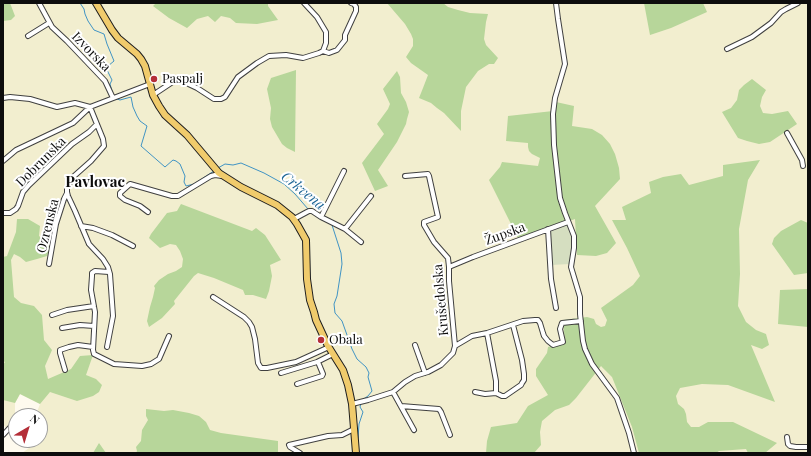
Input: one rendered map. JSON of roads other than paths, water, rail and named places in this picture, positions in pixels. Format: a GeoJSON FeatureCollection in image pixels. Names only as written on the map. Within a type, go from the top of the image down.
{"type":"FeatureCollection","features":[{"type":"Feature","properties":{"kind":"main road"},"geometry":{"type":"LineString","coordinates":[[96,3],[118,38],[141,59],[145,66],[153,95],[162,111],[187,135],[221,174],[241,187],[277,205],[294,219],[306,240],[307,279],[310,300],[316,320],[329,347],[346,376],[355,404],[354,429],[356,453]]}},
{"type":"Feature","properties":{"kind":"street","name":"Izvorska"},"geometry":{"type":"LineString","coordinates":[[39,3],[49,23],[105,81],[115,98]]}},
{"type":"Feature","properties":{"kind":"street"},"geometry":{"type":"LineString","coordinates":[[304,3],[317,17],[326,32],[326,43],[323,51]]}},
{"type":"Feature","properties":{"kind":"street"},"geometry":{"type":"LineString","coordinates":[[153,95],[180,80],[197,88],[214,99],[221,99],[226,97],[238,77],[269,56],[286,55],[303,58],[323,51],[329,53],[337,50],[345,40],[345,35],[356,11],[356,7],[351,3]]}},
{"type":"Feature","properties":{"kind":"street"},"geometry":{"type":"LineString","coordinates":[[556,3],[566,64],[552,114],[554,145],[560,198],[574,236],[571,267],[580,297],[580,314],[585,349],[592,364],[617,398],[634,453]]}},
{"type":"Feature","properties":{"kind":"street"},"geometry":{"type":"LineString","coordinates":[[727,49],[752,37],[771,23],[781,12],[798,3]]}},
{"type":"Feature","properties":{"kind":"street"},"geometry":{"type":"LineString","coordinates":[[28,36],[49,23]]}},
{"type":"Feature","properties":{"kind":"street"},"geometry":{"type":"LineString","coordinates":[[3,161],[16,150],[73,123],[90,107],[150,84]]}},
{"type":"Feature","properties":{"kind":"street"},"geometry":{"type":"LineString","coordinates":[[3,98],[30,98],[57,107],[75,103],[90,107]]}},
{"type":"Feature","properties":{"kind":"street","name":"Ozrenska"},"geometry":{"type":"LineString","coordinates":[[48,264],[56,224],[67,188],[73,177],[91,161],[104,146],[103,139],[90,107]]}},
{"type":"Feature","properties":{"kind":"street","name":"Dobrunska"},"geometry":{"type":"LineString","coordinates":[[3,213],[10,213],[16,209],[23,192],[29,185],[72,144],[86,135],[97,124]]}},
{"type":"Feature","properties":{"kind":"street"},"geometry":{"type":"LineString","coordinates":[[787,133],[804,166]]}},
{"type":"Feature","properties":{"kind":"street"},"geometry":{"type":"LineString","coordinates":[[321,217],[344,171]]}},
{"type":"Feature","properties":{"kind":"street"},"geometry":{"type":"LineString","coordinates":[[148,212],[140,206],[125,200],[120,196],[120,193],[130,184],[172,196],[178,196],[211,176],[221,174]]}},
{"type":"Feature","properties":{"kind":"street","name":"Krušedolska"},"geometry":{"type":"LineString","coordinates":[[405,176],[428,174],[438,217],[424,222],[424,225],[434,242],[448,258],[455,346]]}},
{"type":"Feature","properties":{"kind":"street","name":"Ozrenska"},"geometry":{"type":"LineString","coordinates":[[67,192],[90,246],[103,259],[110,272],[114,316],[107,347]]}},
{"type":"Feature","properties":{"kind":"street"},"geometry":{"type":"LineString","coordinates":[[345,229],[371,196]]}},
{"type":"Feature","properties":{"kind":"street"},"geometry":{"type":"LineString","coordinates":[[294,219],[308,211],[312,211],[345,229],[361,242]]}},
{"type":"Feature","properties":{"kind":"street","name":"Župska"},"geometry":{"type":"LineString","coordinates":[[449,267],[568,222]]}},
{"type":"Feature","properties":{"kind":"street"},"geometry":{"type":"LineString","coordinates":[[81,226],[93,228],[112,235],[133,246]]}},
{"type":"Feature","properties":{"kind":"street"},"geometry":{"type":"LineString","coordinates":[[548,229],[551,279],[556,308]]}},
{"type":"Feature","properties":{"kind":"street"},"geometry":{"type":"LineString","coordinates":[[110,272],[95,271],[92,274],[91,290],[95,312],[94,354],[114,364],[142,366],[151,364],[159,359],[169,336]]}},
{"type":"Feature","properties":{"kind":"street"},"geometry":{"type":"LineString","coordinates":[[213,297],[244,316],[249,322],[255,339],[258,363],[261,368],[296,362],[329,347]]}},
{"type":"Feature","properties":{"kind":"street"},"geometry":{"type":"LineString","coordinates":[[52,315],[67,310],[94,306]]}},
{"type":"Feature","properties":{"kind":"street"},"geometry":{"type":"LineString","coordinates":[[355,404],[392,392],[415,376],[441,365],[453,353],[455,346],[472,336],[487,333],[523,321],[538,320],[544,336],[553,345],[562,342],[560,329],[562,323],[581,321]]}},
{"type":"Feature","properties":{"kind":"street"},"geometry":{"type":"LineString","coordinates":[[62,328],[80,325],[94,326]]}},
{"type":"Feature","properties":{"kind":"street"},"geometry":{"type":"LineString","coordinates":[[475,392],[485,394],[496,393],[505,396],[520,385],[524,380],[522,360],[514,325]]}},
{"type":"Feature","properties":{"kind":"street"},"geometry":{"type":"LineString","coordinates":[[487,333],[496,381],[496,393]]}},
{"type":"Feature","properties":{"kind":"street"},"geometry":{"type":"LineString","coordinates":[[65,370],[60,350],[78,345],[93,347]]}},
{"type":"Feature","properties":{"kind":"street"},"geometry":{"type":"LineString","coordinates":[[415,345],[425,373]]}},
{"type":"Feature","properties":{"kind":"street"},"geometry":{"type":"LineString","coordinates":[[281,373],[318,362],[333,354]]}},
{"type":"Feature","properties":{"kind":"street"},"geometry":{"type":"LineString","coordinates":[[297,384],[322,376],[323,372],[318,362]]}},
{"type":"Feature","properties":{"kind":"street"},"geometry":{"type":"LineString","coordinates":[[392,392],[414,430]]}},
{"type":"Feature","properties":{"kind":"street"},"geometry":{"type":"LineString","coordinates":[[401,406],[439,409],[442,412],[450,435]]}},
{"type":"Feature","properties":{"kind":"street"},"geometry":{"type":"LineString","coordinates":[[300,453],[289,445],[328,436],[342,435],[354,429]]}},
{"type":"Feature","properties":{"kind":"street"},"geometry":{"type":"LineString","coordinates":[[787,437],[788,444],[792,447],[808,447]]}},
{"type":"Feature","properties":{"kind":"waterway","name":"Crkvena"},"geometry":{"type":"LineString","coordinates":[[80,3],[94,30],[104,34],[114,61],[106,68],[112,80],[110,84],[112,91]]}},
{"type":"Feature","properties":{"kind":"waterway","name":"Crkvena"},"geometry":{"type":"LineString","coordinates":[[117,99],[120,100],[131,97],[137,116],[140,121],[147,126],[141,146],[165,167],[173,160],[180,164],[185,176],[184,182],[186,186],[194,184],[214,171]]}},
{"type":"Feature","properties":{"kind":"waterway","name":"Crkvena"},"geometry":{"type":"LineString","coordinates":[[218,168],[225,164],[233,165],[241,163],[264,173],[284,184],[308,209]]}},
{"type":"Feature","properties":{"kind":"waterway","name":"Crkvena"},"geometry":{"type":"LineString","coordinates":[[310,212],[322,220]]}},
{"type":"Feature","properties":{"kind":"waterway","name":"Crkvena"},"geometry":{"type":"LineString","coordinates":[[332,225],[341,253],[342,264],[337,296],[334,304],[335,313],[342,321],[357,359],[366,367],[369,373],[368,377],[372,391],[362,400]]}},
{"type":"Feature","properties":{"kind":"waterway","name":"Crkvena"},"geometry":{"type":"LineString","coordinates":[[358,438],[359,424],[363,412],[360,407],[361,403]]}},
{"type":"Feature","properties":{"kind":"place","name":"Paspalj"},"geometry":{"type":"Point","coordinates":[154,79]}},
{"type":"Feature","properties":{"kind":"place","name":"Obala"},"geometry":{"type":"Point","coordinates":[321,340]}},
{"type":"Feature","properties":{"kind":"district","name":"Pavlovac"},"geometry":{"type":"Point","coordinates":[95,182]}}]}
